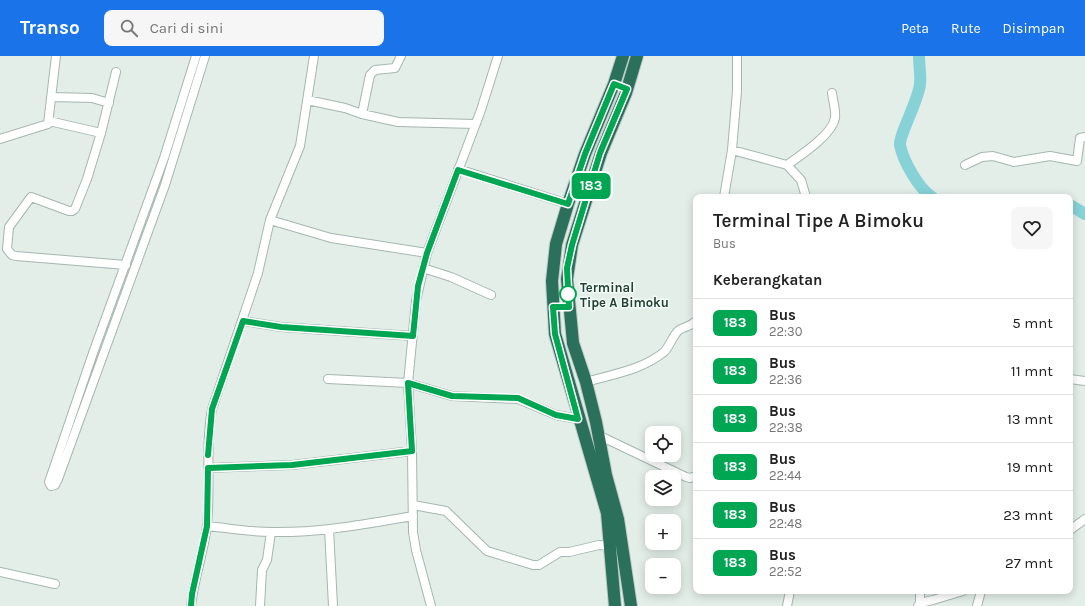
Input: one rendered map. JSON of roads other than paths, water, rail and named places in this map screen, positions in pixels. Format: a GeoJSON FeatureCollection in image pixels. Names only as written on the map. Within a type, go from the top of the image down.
{"type":"FeatureCollection","features":[{"type":"Feature","properties":{"kind":"highway"},"geometry":{"type":"LineString","coordinates":[[615,606],[605,506],[579,422],[555,334],[553,307],[554,257],[568,204],[585,154],[614,84],[623,56]]}},
{"type":"Feature","properties":{"kind":"highway"},"geometry":{"type":"LineString","coordinates":[[631,606],[618,519],[606,475],[596,422],[586,382],[573,343],[567,268],[572,245],[600,153],[627,89],[637,56]]}},
{"type":"Feature","properties":{"kind":"highway"},"geometry":{"type":"LineString","coordinates":[[614,84],[627,89]]}},
{"type":"Feature","properties":{"kind":"highway"},"geometry":{"type":"LineString","coordinates":[[553,307],[569,307]]}},
{"type":"Feature","properties":{"kind":"highway"},"geometry":{"type":"LineString","coordinates":[[579,422],[596,422]]}},
{"type":"Feature","properties":{"kind":"street"},"geometry":{"type":"LineString","coordinates":[[0,140],[46,125],[49,121],[56,56]]}},
{"type":"Feature","properties":{"kind":"street"},"geometry":{"type":"LineString","coordinates":[[196,56],[164,158],[93,353],[49,482],[51,486],[55,486],[173,160],[205,56]]}},
{"type":"Feature","properties":{"kind":"street"},"geometry":{"type":"LineString","coordinates":[[191,606],[192,594],[207,526],[209,428],[212,409],[258,274],[270,220],[296,156],[302,137],[314,56]]}},
{"type":"Feature","properties":{"kind":"street"},"geometry":{"type":"LineString","coordinates":[[362,114],[370,75],[375,70],[395,68],[400,56]]}},
{"type":"Feature","properties":{"kind":"street"},"geometry":{"type":"LineString","coordinates":[[431,606],[416,550],[413,532],[412,451],[408,383],[418,286],[427,253],[488,90],[498,56]]}},
{"type":"Feature","properties":{"kind":"street"},"geometry":{"type":"LineString","coordinates":[[725,194],[732,150],[737,91],[737,56]]}},
{"type":"Feature","properties":{"kind":"street"},"geometry":{"type":"LineString","coordinates":[[116,72],[88,179],[74,209],[69,211],[31,197],[9,226],[7,249],[12,255],[16,256],[126,264]]}},
{"type":"Feature","properties":{"kind":"street"},"geometry":{"type":"LineString","coordinates":[[787,165],[823,137],[833,125],[835,110],[832,93]]}},
{"type":"Feature","properties":{"kind":"street"},"geometry":{"type":"LineString","coordinates":[[52,97],[90,98],[109,103]]}},
{"type":"Feature","properties":{"kind":"street"},"geometry":{"type":"LineString","coordinates":[[307,100],[340,106],[362,114],[410,123],[475,124]]}},
{"type":"Feature","properties":{"kind":"street"},"geometry":{"type":"LineString","coordinates":[[49,121],[100,133]]}},
{"type":"Feature","properties":{"kind":"street"},"geometry":{"type":"LineString","coordinates":[[965,165],[982,157],[993,156],[1014,162],[1050,156],[1081,162],[1080,138],[1085,137]]}},
{"type":"Feature","properties":{"kind":"street"},"geometry":{"type":"LineString","coordinates":[[732,150],[787,165],[801,180],[805,194]]}},
{"type":"Feature","properties":{"kind":"street"},"geometry":{"type":"LineString","coordinates":[[164,158],[173,160]]}},
{"type":"Feature","properties":{"kind":"street"},"geometry":{"type":"LineString","coordinates":[[458,170],[568,204]]}},
{"type":"Feature","properties":{"kind":"street"},"geometry":{"type":"LineString","coordinates":[[270,220],[331,238],[427,253]]}},
{"type":"Feature","properties":{"kind":"street"},"geometry":{"type":"LineString","coordinates":[[423,268],[451,277],[491,295]]}},
{"type":"Feature","properties":{"kind":"street"},"geometry":{"type":"LineString","coordinates":[[243,321],[281,327],[413,336]]}},
{"type":"Feature","properties":{"kind":"street"},"geometry":{"type":"LineString","coordinates":[[586,382],[619,372],[633,370],[665,351],[678,330],[693,324]]}},
{"type":"Feature","properties":{"kind":"street"},"geometry":{"type":"LineString","coordinates":[[328,379],[408,383],[452,396],[518,398],[556,415],[579,422]]}},
{"type":"Feature","properties":{"kind":"street"},"geometry":{"type":"LineString","coordinates":[[1073,380],[1085,382]]}},
{"type":"Feature","properties":{"kind":"street"},"geometry":{"type":"LineString","coordinates":[[598,435],[686,478],[693,477]]}},
{"type":"Feature","properties":{"kind":"street"},"geometry":{"type":"LineString","coordinates":[[208,468],[292,465],[412,451]]}},
{"type":"Feature","properties":{"kind":"street"},"geometry":{"type":"LineString","coordinates":[[413,505],[446,511],[487,551],[533,565],[539,565],[560,552],[569,552],[599,545],[609,546]]}},
{"type":"Feature","properties":{"kind":"street"},"geometry":{"type":"LineString","coordinates":[[207,526],[271,532],[329,529],[413,516]]}},
{"type":"Feature","properties":{"kind":"street"},"geometry":{"type":"LineString","coordinates":[[1073,528],[1085,519]]}},
{"type":"Feature","properties":{"kind":"street"},"geometry":{"type":"LineString","coordinates":[[329,529],[333,606]]}},
{"type":"Feature","properties":{"kind":"street"},"geometry":{"type":"LineString","coordinates":[[260,606],[262,570],[267,560],[271,532]]}},
{"type":"Feature","properties":{"kind":"street"},"geometry":{"type":"LineString","coordinates":[[0,572],[55,584]]}},
{"type":"Feature","properties":{"kind":"street"},"geometry":{"type":"LineString","coordinates":[[787,606],[789,594]]}},
{"type":"Feature","properties":{"kind":"street"},"geometry":{"type":"LineString","coordinates":[[920,594],[919,604],[953,594]]}},
{"type":"Feature","properties":{"kind":"street"},"geometry":{"type":"LineString","coordinates":[[977,606],[980,594]]}},
{"type":"Feature","properties":{"kind":"waterway"},"geometry":{"type":"LineString","coordinates":[[919,56],[919,91],[900,145],[904,159],[912,174],[928,194]]}},
{"type":"Feature","properties":{"kind":"waterway"},"geometry":{"type":"LineString","coordinates":[[1073,207],[1085,214]]}},
{"type":"Feature","properties":{"kind":"place","name":"Terminal Tipe A Bimoku"},"geometry":{"type":"Point","coordinates":[568,294]}}]}
